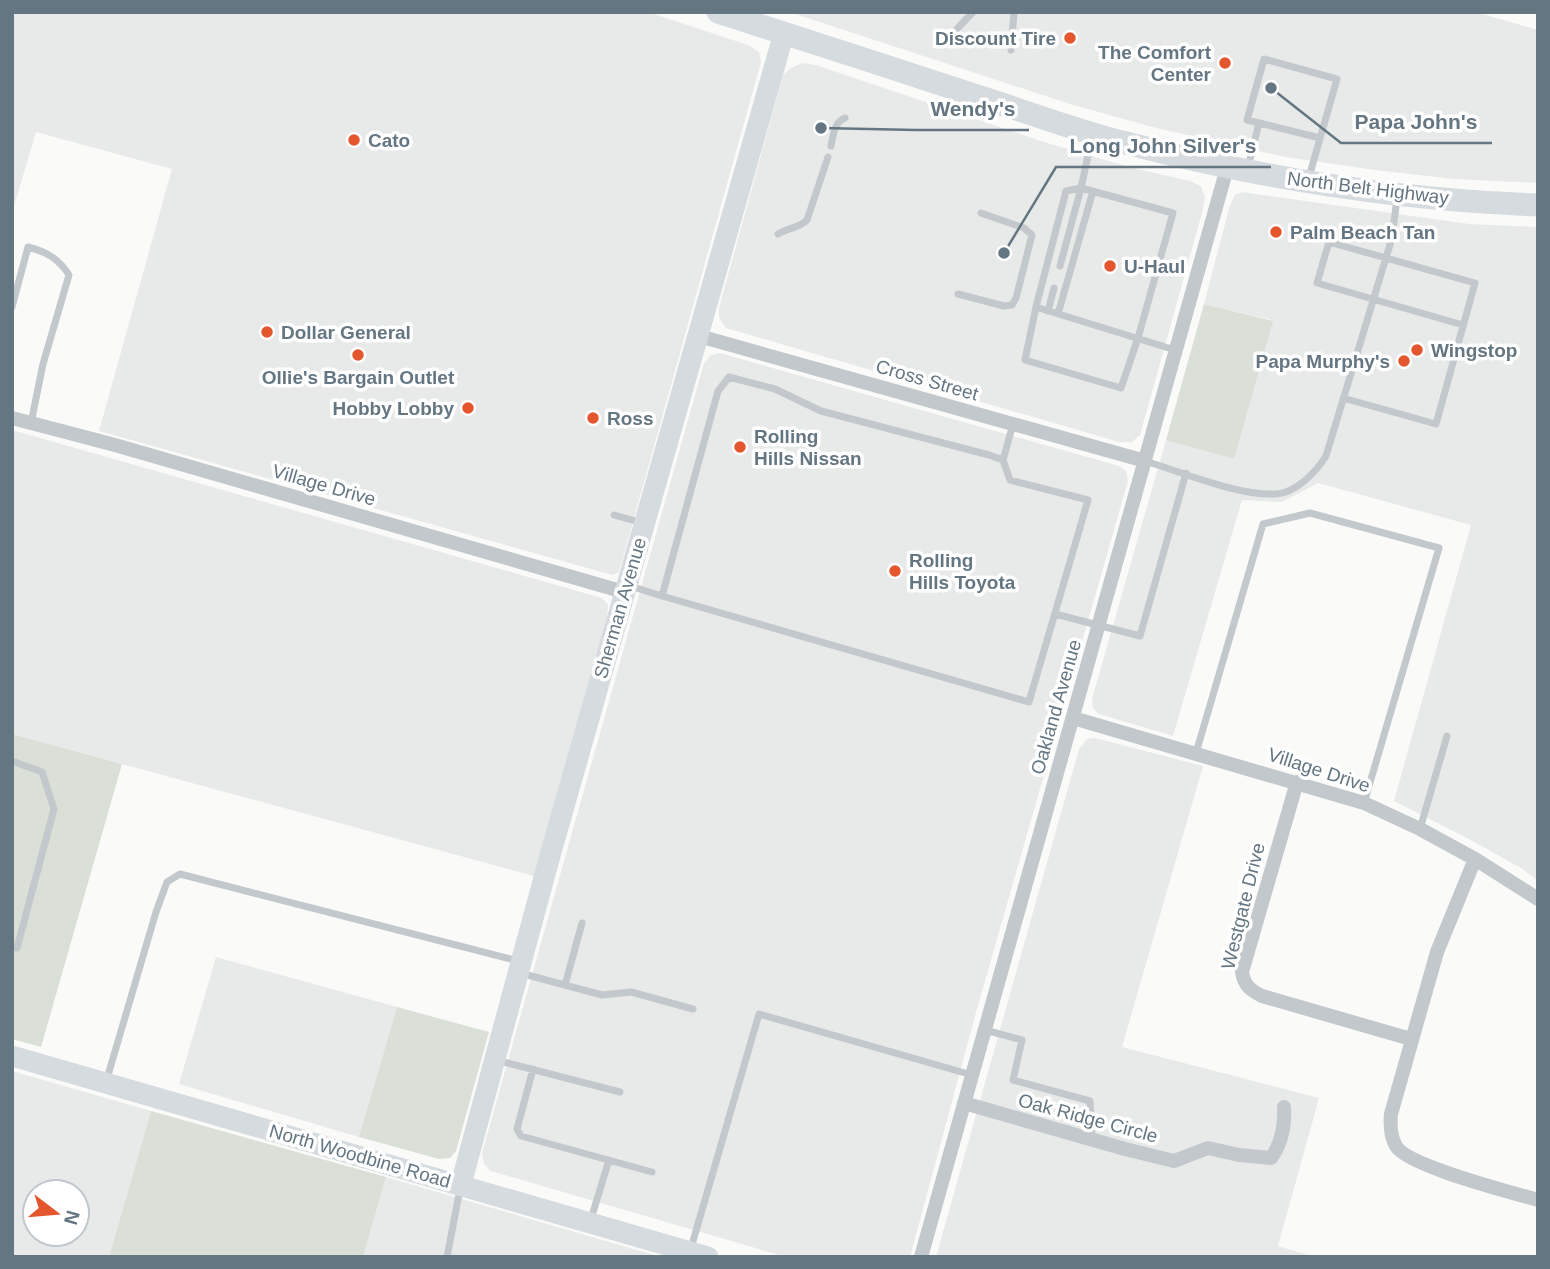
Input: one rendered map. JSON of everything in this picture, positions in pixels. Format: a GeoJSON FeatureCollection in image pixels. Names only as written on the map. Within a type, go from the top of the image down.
{"type":"FeatureCollection","features":[{"type":"Feature","properties":{"kind":"main road","name":"North Belt Highway"},"geometry":{"type":"LineString","coordinates":[[718,12],[1093,133],[1237,169],[1398,194],[1538,205]]}},
{"type":"Feature","properties":{"kind":"street","name":"Sherman Avenue"},"geometry":{"type":"LineString","coordinates":[[461,1184],[625,589],[784,33]]}},
{"type":"Feature","properties":{"kind":"street","name":"Oakland Avenue"},"geometry":{"type":"LineString","coordinates":[[921,1257],[1175,350],[1237,169]]}},
{"type":"Feature","properties":{"kind":"street","name":"Cross Street"},"geometry":{"type":"LineString","coordinates":[[699,336],[1145,461]]}},
{"type":"Feature","properties":{"kind":"street","name":"Village Drive"},"geometry":{"type":"LineString","coordinates":[[12,418],[625,589]]}},
{"type":"Feature","properties":{"kind":"street","name":"Village Drive"},"geometry":{"type":"LineString","coordinates":[[1073,718],[1364,803],[1475,859],[1538,899]]}},
{"type":"Feature","properties":{"kind":"street","name":"Westgate Drive"},"geometry":{"type":"LineString","coordinates":[[1297,782],[1242,972],[1244,983],[1262,996],[1411,1040]]}},
{"type":"Feature","properties":{"kind":"street"},"geometry":{"type":"LineString","coordinates":[[1475,859],[1437,952],[1391,1114],[1390,1129],[1396,1148],[1407,1157],[1538,1200]]}},
{"type":"Feature","properties":{"kind":"street","name":"North Woodbine Road"},"geometry":{"type":"LineString","coordinates":[[12,1056],[461,1184],[696,1255]]}},
{"type":"Feature","properties":{"kind":"street","name":"Oak Ridge Circle"},"geometry":{"type":"LineString","coordinates":[[964,1103],[1174,1161],[1209,1148],[1238,1155],[1270,1158],[1278,1148],[1285,1123],[1284,1107]]}},
{"type":"Feature","properties":{"kind":"lane"},"geometry":{"type":"LineString","coordinates":[[957,29],[973,12]]}},
{"type":"Feature","properties":{"kind":"lane"},"geometry":{"type":"LineString","coordinates":[[1011,50],[1014,12]]}},
{"type":"Feature","properties":{"kind":"lane"},"geometry":{"type":"LineString","coordinates":[[1308,181],[1337,79],[1264,59],[1247,120],[1320,138]]}},
{"type":"Feature","properties":{"kind":"lane"},"geometry":{"type":"LineString","coordinates":[[831,146],[836,126],[839,120],[845,118]]}},
{"type":"Feature","properties":{"kind":"lane"},"geometry":{"type":"LineString","coordinates":[[1237,169],[1259,123]]}},
{"type":"Feature","properties":{"kind":"lane"},"geometry":{"type":"LineString","coordinates":[[1060,266],[1093,133]]}},
{"type":"Feature","properties":{"kind":"lane"},"geometry":{"type":"LineString","coordinates":[[778,234],[787,228],[800,226],[807,220],[828,156]]}},
{"type":"Feature","properties":{"kind":"lane"},"geometry":{"type":"LineString","coordinates":[[1081,188],[1173,213],[1121,388],[1025,360],[1066,191],[1081,188]]}},
{"type":"Feature","properties":{"kind":"lane"},"geometry":{"type":"LineString","coordinates":[[1058,314],[1093,191]]}},
{"type":"Feature","properties":{"kind":"lane"},"geometry":{"type":"LineString","coordinates":[[1145,461],[1245,491],[1278,494],[1300,484],[1318,469],[1326,456],[1392,238],[1398,194]]}},
{"type":"Feature","properties":{"kind":"lane"},"geometry":{"type":"LineString","coordinates":[[958,294],[1004,306],[1012,305],[1020,284],[1032,235],[1024,228],[981,213]]}},
{"type":"Feature","properties":{"kind":"lane"},"geometry":{"type":"LineString","coordinates":[[1343,398],[1436,424],[1475,283],[1329,242],[1317,283],[1463,325]]}},
{"type":"Feature","properties":{"kind":"lane"},"geometry":{"type":"LineString","coordinates":[[12,307],[28,247],[60,261],[69,275],[43,364],[31,423]]}},
{"type":"Feature","properties":{"kind":"lane"},"geometry":{"type":"LineString","coordinates":[[1048,311],[1054,288]]}},
{"type":"Feature","properties":{"kind":"lane"},"geometry":{"type":"LineString","coordinates":[[1036,307],[1175,350]]}},
{"type":"Feature","properties":{"kind":"lane"},"geometry":{"type":"LineString","coordinates":[[662,596],[718,391],[729,377],[775,389],[821,411],[1003,460]]}},
{"type":"Feature","properties":{"kind":"lane"},"geometry":{"type":"LineString","coordinates":[[625,589],[662,596],[1029,702],[1088,500],[1010,480],[1003,460],[1013,424]]}},
{"type":"Feature","properties":{"kind":"lane"},"geometry":{"type":"LineString","coordinates":[[1055,614],[1140,636],[1186,473]]}},
{"type":"Feature","properties":{"kind":"lane"},"geometry":{"type":"LineString","coordinates":[[1196,753],[1263,524],[1310,513],[1439,548],[1364,803]]}},
{"type":"Feature","properties":{"kind":"lane"},"geometry":{"type":"LineString","coordinates":[[614,515],[644,523]]}},
{"type":"Feature","properties":{"kind":"lane"},"geometry":{"type":"LineString","coordinates":[[1420,829],[1447,736]]}},
{"type":"Feature","properties":{"kind":"lane"},"geometry":{"type":"LineString","coordinates":[[12,761],[42,772],[54,809],[17,948],[12,947]]}},
{"type":"Feature","properties":{"kind":"lane"},"geometry":{"type":"LineString","coordinates":[[106,1083],[156,912],[167,882],[180,874],[520,967],[565,985],[601,995],[631,992],[693,1009]]}},
{"type":"Feature","properties":{"kind":"lane"},"geometry":{"type":"LineString","coordinates":[[565,985],[582,923]]}},
{"type":"Feature","properties":{"kind":"lane"},"geometry":{"type":"LineString","coordinates":[[696,1255],[759,1014],[972,1075]]}},
{"type":"Feature","properties":{"kind":"lane"},"geometry":{"type":"LineString","coordinates":[[985,1030],[1021,1040],[1013,1080],[1090,1101],[1092,1140]]}},
{"type":"Feature","properties":{"kind":"lane"},"geometry":{"type":"LineString","coordinates":[[495,1060],[620,1092]]}},
{"type":"Feature","properties":{"kind":"lane"},"geometry":{"type":"LineString","coordinates":[[533,1069],[517,1129],[522,1136],[652,1172]]}},
{"type":"Feature","properties":{"kind":"lane"},"geometry":{"type":"LineString","coordinates":[[590,1223],[608,1160]]}},
{"type":"Feature","properties":{"kind":"lane"},"geometry":{"type":"LineString","coordinates":[[447,1257],[461,1184]]}},
{"type":"Feature","properties":{"kind":"shaded area"},"geometry":{"type":"Polygon","coordinates":[[[12,12],[648,12],[748,45],[759,52],[761,62],[619,572],[612,575],[99,431],[172,169],[36,132],[12,213],[12,12]]]}},
{"type":"Feature","properties":{"kind":"shaded area"},"geometry":{"type":"Polygon","coordinates":[[[789,12],[1475,12],[1538,30],[1538,183],[1454,179],[1375,170],[1286,157],[1156,128],[1070,104],[789,12]]]}},
{"type":"Feature","properties":{"kind":"shaded area"},"geometry":{"type":"Polygon","coordinates":[[[802,63],[816,65],[1044,142],[1201,186],[1205,197],[1202,213],[1140,435],[1132,442],[1119,442],[726,328],[719,318],[719,308],[783,75],[802,63]]]}},
{"type":"Feature","properties":{"kind":"shaded area"},"geometry":{"type":"Polygon","coordinates":[[[1242,192],[1469,224],[1538,227],[1538,881],[1521,868],[1467,838],[1394,801],[1471,525],[1318,483],[1282,502],[1242,500],[1173,736],[1099,714],[1093,708],[1092,699],[1166,440],[1234,459],[1272,320],[1204,304],[1230,205],[1235,195],[1242,192]]]}},
{"type":"Feature","properties":{"kind":"shaded area"},"geometry":{"type":"Polygon","coordinates":[[[1204,304],[1273,321],[1234,459],[1166,440],[1204,304]]]}},
{"type":"Feature","properties":{"kind":"shaded area"},"geometry":{"type":"Polygon","coordinates":[[[720,353],[1119,466],[1126,471],[1128,481],[977,1009],[910,1257],[786,1257],[491,1171],[484,1164],[482,1153],[704,363],[711,355],[720,353]]]}},
{"type":"Feature","properties":{"kind":"shaded area"},"geometry":{"type":"Polygon","coordinates":[[[12,430],[602,598],[608,605],[607,618],[534,876],[12,734],[12,430]]]}},
{"type":"Feature","properties":{"kind":"shaded area"},"geometry":{"type":"Polygon","coordinates":[[[12,734],[122,764],[41,1047],[12,1039],[12,734]]]}},
{"type":"Feature","properties":{"kind":"shaded area"},"geometry":{"type":"Polygon","coordinates":[[[1095,738],[1203,766],[1122,1047],[1319,1098],[1278,1246],[1315,1257],[936,1257],[1079,749],[1087,739],[1095,738]]]}},
{"type":"Feature","properties":{"kind":"shaded area"},"geometry":{"type":"Polygon","coordinates":[[[216,957],[397,1007],[359,1137],[179,1084],[216,957]]]}},
{"type":"Feature","properties":{"kind":"shaded area"},"geometry":{"type":"Polygon","coordinates":[[[397,1007],[489,1032],[456,1151],[450,1158],[439,1159],[359,1137],[397,1007]]]}},
{"type":"Feature","properties":{"kind":"shaded area"},"geometry":{"type":"Polygon","coordinates":[[[12,1071],[151,1111],[109,1257],[12,1257],[12,1071]]]}},
{"type":"Feature","properties":{"kind":"shaded area"},"geometry":{"type":"Polygon","coordinates":[[[151,1111],[386,1177],[363,1257],[109,1257],[151,1111]]]}},
{"type":"Feature","properties":{"kind":"shaded area"},"geometry":{"type":"Polygon","coordinates":[[[386,1177],[661,1257],[363,1257],[386,1177]]]}},
{"type":"Feature","properties":{"kind":"place","name":"Discount Tire"},"geometry":{"type":"Point","coordinates":[1070,38]}},
{"type":"Feature","properties":{"kind":"place","name":"The Comfort Center"},"geometry":{"type":"Point","coordinates":[1225,63]}},
{"type":"Feature","properties":{"kind":"place","name":"Papa John's"},"geometry":{"type":"Point","coordinates":[1271,88]}},
{"type":"Feature","properties":{"kind":"place","name":"Wendy's"},"geometry":{"type":"Point","coordinates":[821,128]}},
{"type":"Feature","properties":{"kind":"place","name":"Cato"},"geometry":{"type":"Point","coordinates":[354,140]}},
{"type":"Feature","properties":{"kind":"place","name":"Palm Beach Tan"},"geometry":{"type":"Point","coordinates":[1276,232]}},
{"type":"Feature","properties":{"kind":"place","name":"Long John Silver's"},"geometry":{"type":"Point","coordinates":[1004,253]}},
{"type":"Feature","properties":{"kind":"place","name":"U-Haul"},"geometry":{"type":"Point","coordinates":[1110,266]}},
{"type":"Feature","properties":{"kind":"place","name":"Dollar General"},"geometry":{"type":"Point","coordinates":[267,332]}},
{"type":"Feature","properties":{"kind":"place","name":"Wingstop"},"geometry":{"type":"Point","coordinates":[1417,350]}},
{"type":"Feature","properties":{"kind":"place","name":"Ollie's Bargain Outlet"},"geometry":{"type":"Point","coordinates":[358,355]}},
{"type":"Feature","properties":{"kind":"place","name":"Papa Murphy's"},"geometry":{"type":"Point","coordinates":[1404,361]}},
{"type":"Feature","properties":{"kind":"place","name":"Hobby Lobby"},"geometry":{"type":"Point","coordinates":[468,408]}},
{"type":"Feature","properties":{"kind":"place","name":"Ross"},"geometry":{"type":"Point","coordinates":[593,418]}},
{"type":"Feature","properties":{"kind":"place","name":"Rolling Hills Nissan"},"geometry":{"type":"Point","coordinates":[740,447]}},
{"type":"Feature","properties":{"kind":"place","name":"Rolling Hills Toyota"},"geometry":{"type":"Point","coordinates":[895,571]}}]}
